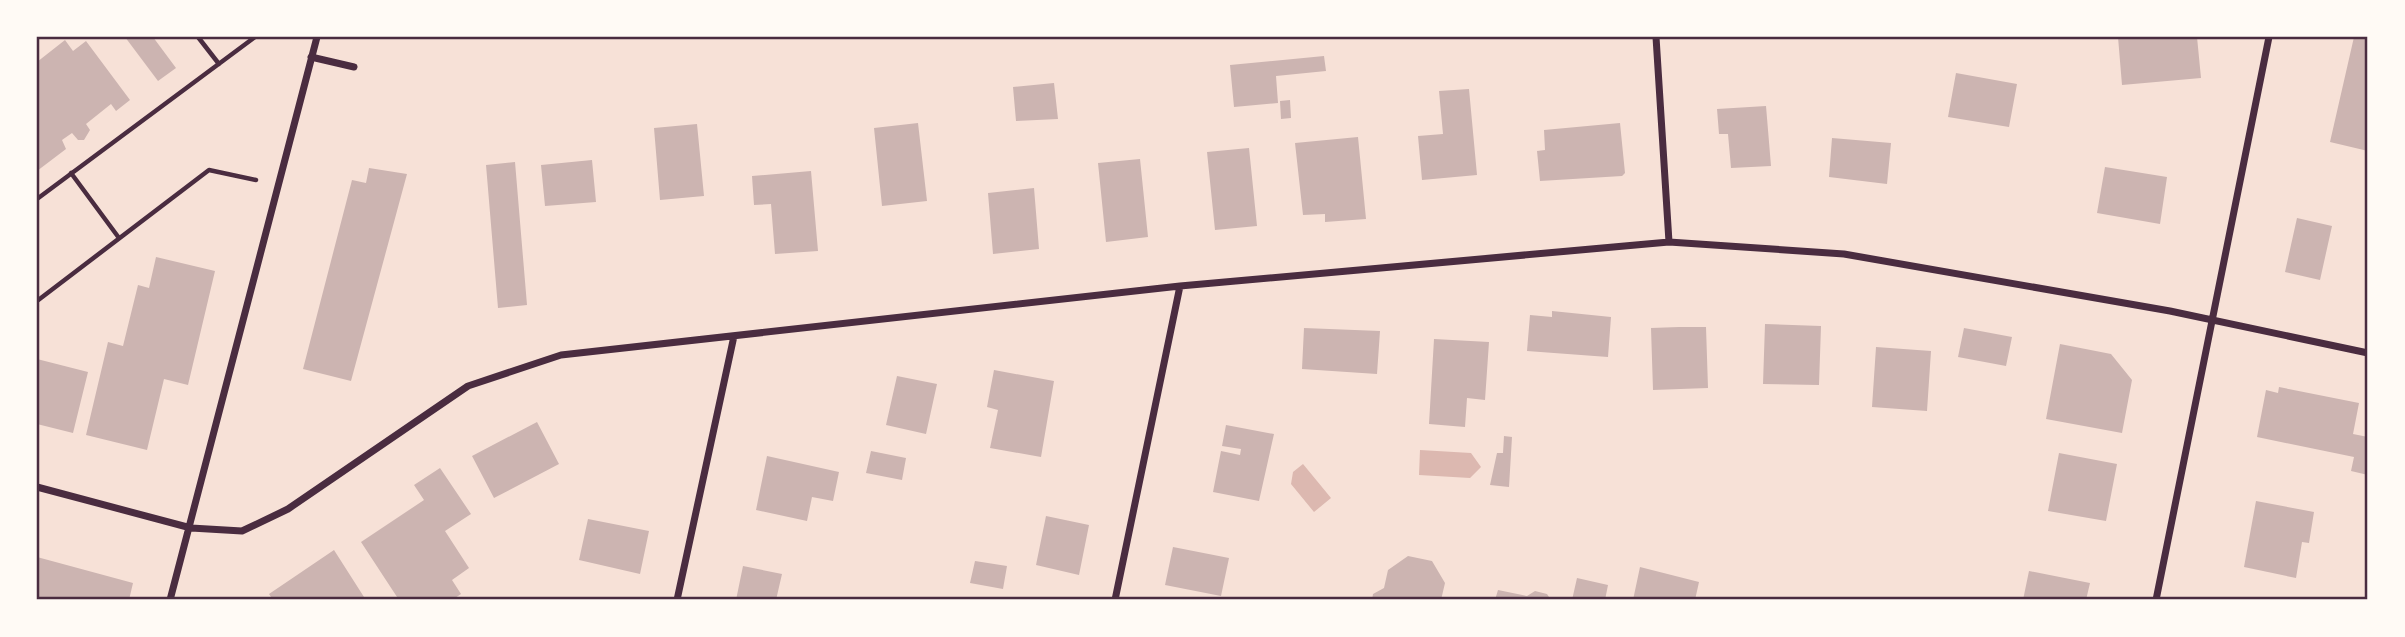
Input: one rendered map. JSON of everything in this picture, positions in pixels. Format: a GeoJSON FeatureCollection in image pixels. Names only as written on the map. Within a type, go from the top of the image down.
{"type":"FeatureCollection","features":[{"type":"Feature","properties":{"kind":"street"},"geometry":{"type":"LineString","coordinates":[[170,600],[191,528],[317,37]]}},
{"type":"Feature","properties":{"kind":"street"},"geometry":{"type":"LineString","coordinates":[[1656,37],[1670,242]]}},
{"type":"Feature","properties":{"kind":"street"},"geometry":{"type":"LineString","coordinates":[[2156,600],[2269,37]]}},
{"type":"Feature","properties":{"kind":"street"},"geometry":{"type":"LineString","coordinates":[[311,57],[354,67]]}},
{"type":"Feature","properties":{"kind":"street"},"geometry":{"type":"LineString","coordinates":[[37,487],[191,528],[242,531],[289,509],[468,386],[561,355],[1180,286],[1670,242],[1844,254],[2214,321],[2368,353]]}},
{"type":"Feature","properties":{"kind":"street"},"geometry":{"type":"LineString","coordinates":[[1115,600],[1180,286]]}},
{"type":"Feature","properties":{"kind":"street"},"geometry":{"type":"LineString","coordinates":[[677,600],[734,336]]}},
{"type":"Feature","properties":{"kind":"path"},"geometry":{"type":"LineString","coordinates":[[198,37],[219,64]]}},
{"type":"Feature","properties":{"kind":"path"},"geometry":{"type":"LineString","coordinates":[[37,199],[255,37]]}},
{"type":"Feature","properties":{"kind":"path"},"geometry":{"type":"LineString","coordinates":[[37,301],[208,170],[279,184]]}},
{"type":"Feature","properties":{"kind":"path"},"geometry":{"type":"LineString","coordinates":[[71,173],[119,238]]}},
{"type":"Feature","properties":{"kind":"shaded area"},"geometry":{"type":"Polygon","coordinates":[[[1420,450],[1471,453],[1481,467],[1470,478],[1419,475],[1420,450]]]}},
{"type":"Feature","properties":{"kind":"shaded area"},"geometry":{"type":"Polygon","coordinates":[[[1303,464],[1331,498],[1314,512],[1291,484],[1293,472],[1303,464]]]}},
{"type":"Feature","properties":{"kind":"building"},"geometry":{"type":"Polygon","coordinates":[[[125,37],[153,37],[176,68],[158,81],[125,37]]]}},
{"type":"Feature","properties":{"kind":"building"},"geometry":{"type":"Polygon","coordinates":[[[2118,37],[2197,37],[2201,78],[2122,85],[2118,37]]]}},
{"type":"Feature","properties":{"kind":"building"},"geometry":{"type":"Polygon","coordinates":[[[2354,37],[2368,37],[2368,151],[2330,142],[2354,37]]]}},
{"type":"Feature","properties":{"kind":"building"},"geometry":{"type":"Polygon","coordinates":[[[65,40],[73,51],[86,41],[130,100],[116,111],[111,104],[86,124],[90,130],[84,140],[78,140],[72,133],[62,140],[66,149],[37,171],[37,62],[65,40]]]}},
{"type":"Feature","properties":{"kind":"building"},"geometry":{"type":"Polygon","coordinates":[[[1324,56],[1326,71],[1276,76],[1278,103],[1234,107],[1230,65],[1324,56]]]}},
{"type":"Feature","properties":{"kind":"building"},"geometry":{"type":"Polygon","coordinates":[[[1956,73],[2017,84],[2009,127],[1948,117],[1956,73]]]}},
{"type":"Feature","properties":{"kind":"building"},"geometry":{"type":"Polygon","coordinates":[[[1054,83],[1058,119],[1016,121],[1013,87],[1054,83]]]}},
{"type":"Feature","properties":{"kind":"building"},"geometry":{"type":"Polygon","coordinates":[[[1469,89],[1477,175],[1422,180],[1418,136],[1443,134],[1439,91],[1469,89]]]}},
{"type":"Feature","properties":{"kind":"building"},"geometry":{"type":"Polygon","coordinates":[[[1290,100],[1291,118],[1281,119],[1280,101],[1290,100]]]}},
{"type":"Feature","properties":{"kind":"building"},"geometry":{"type":"Polygon","coordinates":[[[1766,106],[1771,166],[1731,168],[1728,134],[1719,134],[1717,109],[1766,106]]]}},
{"type":"Feature","properties":{"kind":"building"},"geometry":{"type":"Polygon","coordinates":[[[918,123],[927,201],[882,206],[874,128],[918,123]]]}},
{"type":"Feature","properties":{"kind":"building"},"geometry":{"type":"Polygon","coordinates":[[[1620,123],[1625,173],[1622,176],[1540,181],[1537,151],[1545,150],[1544,130],[1620,123]]]}},
{"type":"Feature","properties":{"kind":"building"},"geometry":{"type":"Polygon","coordinates":[[[697,124],[704,196],[660,200],[654,128],[697,124]]]}},
{"type":"Feature","properties":{"kind":"building"},"geometry":{"type":"Polygon","coordinates":[[[1358,137],[1366,219],[1325,222],[1325,214],[1303,215],[1295,143],[1358,137]]]}},
{"type":"Feature","properties":{"kind":"building"},"geometry":{"type":"Polygon","coordinates":[[[1832,138],[1891,143],[1887,184],[1829,177],[1832,138]]]}},
{"type":"Feature","properties":{"kind":"building"},"geometry":{"type":"Polygon","coordinates":[[[1249,148],[1257,226],[1215,230],[1207,152],[1249,148]]]}},
{"type":"Feature","properties":{"kind":"building"},"geometry":{"type":"Polygon","coordinates":[[[1140,159],[1148,237],[1106,242],[1098,163],[1140,159]]]}},
{"type":"Feature","properties":{"kind":"building"},"geometry":{"type":"Polygon","coordinates":[[[592,160],[596,202],[545,206],[541,165],[592,160]]]}},
{"type":"Feature","properties":{"kind":"building"},"geometry":{"type":"Polygon","coordinates":[[[515,162],[527,305],[498,308],[486,165],[515,162]]]}},
{"type":"Feature","properties":{"kind":"building"},"geometry":{"type":"Polygon","coordinates":[[[2105,167],[2167,177],[2160,224],[2097,213],[2105,167]]]}},
{"type":"Feature","properties":{"kind":"building"},"geometry":{"type":"Polygon","coordinates":[[[369,168],[407,174],[351,381],[303,369],[352,180],[366,183],[369,168]]]}},
{"type":"Feature","properties":{"kind":"building"},"geometry":{"type":"Polygon","coordinates":[[[811,171],[818,251],[775,254],[771,204],[754,205],[752,176],[811,171]]]}},
{"type":"Feature","properties":{"kind":"building"},"geometry":{"type":"Polygon","coordinates":[[[1034,188],[1039,249],[993,254],[988,193],[1034,188]]]}},
{"type":"Feature","properties":{"kind":"building"},"geometry":{"type":"Polygon","coordinates":[[[2297,218],[2332,226],[2320,280],[2285,272],[2297,218]]]}},
{"type":"Feature","properties":{"kind":"building"},"geometry":{"type":"Polygon","coordinates":[[[156,257],[215,271],[188,385],[164,379],[147,450],[86,435],[108,342],[123,346],[138,285],[149,288],[156,257]]]}},
{"type":"Feature","properties":{"kind":"building"},"geometry":{"type":"Polygon","coordinates":[[[1552,311],[1611,317],[1608,357],[1527,351],[1530,315],[1552,317],[1552,311]]]}},
{"type":"Feature","properties":{"kind":"building"},"geometry":{"type":"Polygon","coordinates":[[[1765,324],[1821,326],[1819,385],[1763,384],[1765,324]]]}},
{"type":"Feature","properties":{"kind":"building"},"geometry":{"type":"Polygon","coordinates":[[[1706,327],[1708,388],[1653,390],[1651,328],[1706,327]]]}},
{"type":"Feature","properties":{"kind":"building"},"geometry":{"type":"Polygon","coordinates":[[[1304,328],[1380,331],[1377,374],[1302,369],[1304,328]]]}},
{"type":"Feature","properties":{"kind":"building"},"geometry":{"type":"Polygon","coordinates":[[[1964,328],[2012,337],[2006,366],[1958,357],[1964,328]]]}},
{"type":"Feature","properties":{"kind":"building"},"geometry":{"type":"Polygon","coordinates":[[[1434,339],[1489,342],[1485,400],[1467,398],[1465,427],[1429,424],[1434,339]]]}},
{"type":"Feature","properties":{"kind":"building"},"geometry":{"type":"Polygon","coordinates":[[[2060,344],[2111,354],[2132,380],[2122,433],[2046,419],[2060,344]]]}},
{"type":"Feature","properties":{"kind":"building"},"geometry":{"type":"Polygon","coordinates":[[[1876,347],[1931,351],[1927,411],[1872,407],[1876,347]]]}},
{"type":"Feature","properties":{"kind":"building"},"geometry":{"type":"Polygon","coordinates":[[[37,359],[88,372],[73,433],[37,424],[37,359]]]}},
{"type":"Feature","properties":{"kind":"building"},"geometry":{"type":"Polygon","coordinates":[[[994,370],[1054,381],[1041,457],[990,448],[998,410],[987,407],[994,370]]]}},
{"type":"Feature","properties":{"kind":"building"},"geometry":{"type":"Polygon","coordinates":[[[897,376],[937,384],[926,434],[886,425],[897,376]]]}},
{"type":"Feature","properties":{"kind":"building"},"geometry":{"type":"Polygon","coordinates":[[[2279,387],[2359,403],[2353,434],[2368,437],[2368,475],[2351,471],[2354,457],[2257,437],[2266,390],[2278,393],[2279,387]]]}},
{"type":"Feature","properties":{"kind":"building"},"geometry":{"type":"Polygon","coordinates":[[[537,422],[559,464],[494,498],[472,456],[537,422]]]}},
{"type":"Feature","properties":{"kind":"building"},"geometry":{"type":"Polygon","coordinates":[[[1226,425],[1274,434],[1259,501],[1213,492],[1221,451],[1240,455],[1241,449],[1222,446],[1226,425]]]}},
{"type":"Feature","properties":{"kind":"building"},"geometry":{"type":"Polygon","coordinates":[[[1504,436],[1512,437],[1509,487],[1490,485],[1497,453],[1503,453],[1504,436]]]}},
{"type":"Feature","properties":{"kind":"building"},"geometry":{"type":"Polygon","coordinates":[[[871,451],[906,458],[902,480],[866,473],[871,451]]]}},
{"type":"Feature","properties":{"kind":"building"},"geometry":{"type":"Polygon","coordinates":[[[2059,453],[2117,464],[2106,521],[2048,511],[2059,453]]]}},
{"type":"Feature","properties":{"kind":"building"},"geometry":{"type":"Polygon","coordinates":[[[767,456],[839,472],[833,501],[812,497],[807,521],[756,510],[767,456]]]}},
{"type":"Feature","properties":{"kind":"building"},"geometry":{"type":"Polygon","coordinates":[[[440,468],[471,514],[445,531],[469,568],[452,580],[461,594],[452,600],[399,600],[361,542],[424,500],[414,485],[440,468]]]}},
{"type":"Feature","properties":{"kind":"building"},"geometry":{"type":"Polygon","coordinates":[[[2256,501],[2314,512],[2309,543],[2302,542],[2296,578],[2244,567],[2256,501]]]}},
{"type":"Feature","properties":{"kind":"building"},"geometry":{"type":"Polygon","coordinates":[[[1046,516],[1089,525],[1079,575],[1036,565],[1046,516]]]}},
{"type":"Feature","properties":{"kind":"building"},"geometry":{"type":"Polygon","coordinates":[[[588,519],[649,531],[640,574],[579,560],[588,519]]]}},
{"type":"Feature","properties":{"kind":"building"},"geometry":{"type":"Polygon","coordinates":[[[1173,547],[1229,558],[1221,596],[1165,585],[1173,547]]]}},
{"type":"Feature","properties":{"kind":"building"},"geometry":{"type":"Polygon","coordinates":[[[334,550],[364,597],[358,600],[273,600],[269,594],[334,550]]]}},
{"type":"Feature","properties":{"kind":"building"},"geometry":{"type":"Polygon","coordinates":[[[1408,556],[1432,561],[1445,583],[1441,600],[1372,600],[1373,594],[1384,588],[1388,570],[1408,556]]]}},
{"type":"Feature","properties":{"kind":"building"},"geometry":{"type":"Polygon","coordinates":[[[37,557],[133,583],[129,600],[37,600],[37,557]]]}},
{"type":"Feature","properties":{"kind":"building"},"geometry":{"type":"Polygon","coordinates":[[[975,561],[1007,566],[1003,589],[970,583],[975,561]]]}},
{"type":"Feature","properties":{"kind":"building"},"geometry":{"type":"Polygon","coordinates":[[[743,566],[782,574],[776,600],[736,600],[743,566]]]}},
{"type":"Feature","properties":{"kind":"building"},"geometry":{"type":"Polygon","coordinates":[[[1640,567],[1699,582],[1695,600],[1633,600],[1640,567]]]}},
{"type":"Feature","properties":{"kind":"building"},"geometry":{"type":"Polygon","coordinates":[[[2029,571],[2090,583],[2086,600],[2023,600],[2029,571]]]}},
{"type":"Feature","properties":{"kind":"building"},"geometry":{"type":"Polygon","coordinates":[[[1577,578],[1608,585],[1605,600],[1572,600],[1577,578]]]}},
{"type":"Feature","properties":{"kind":"building"},"geometry":{"type":"Polygon","coordinates":[[[1498,590],[1527,596],[1535,591],[1547,594],[1551,600],[1495,600],[1498,590]]]}}]}
